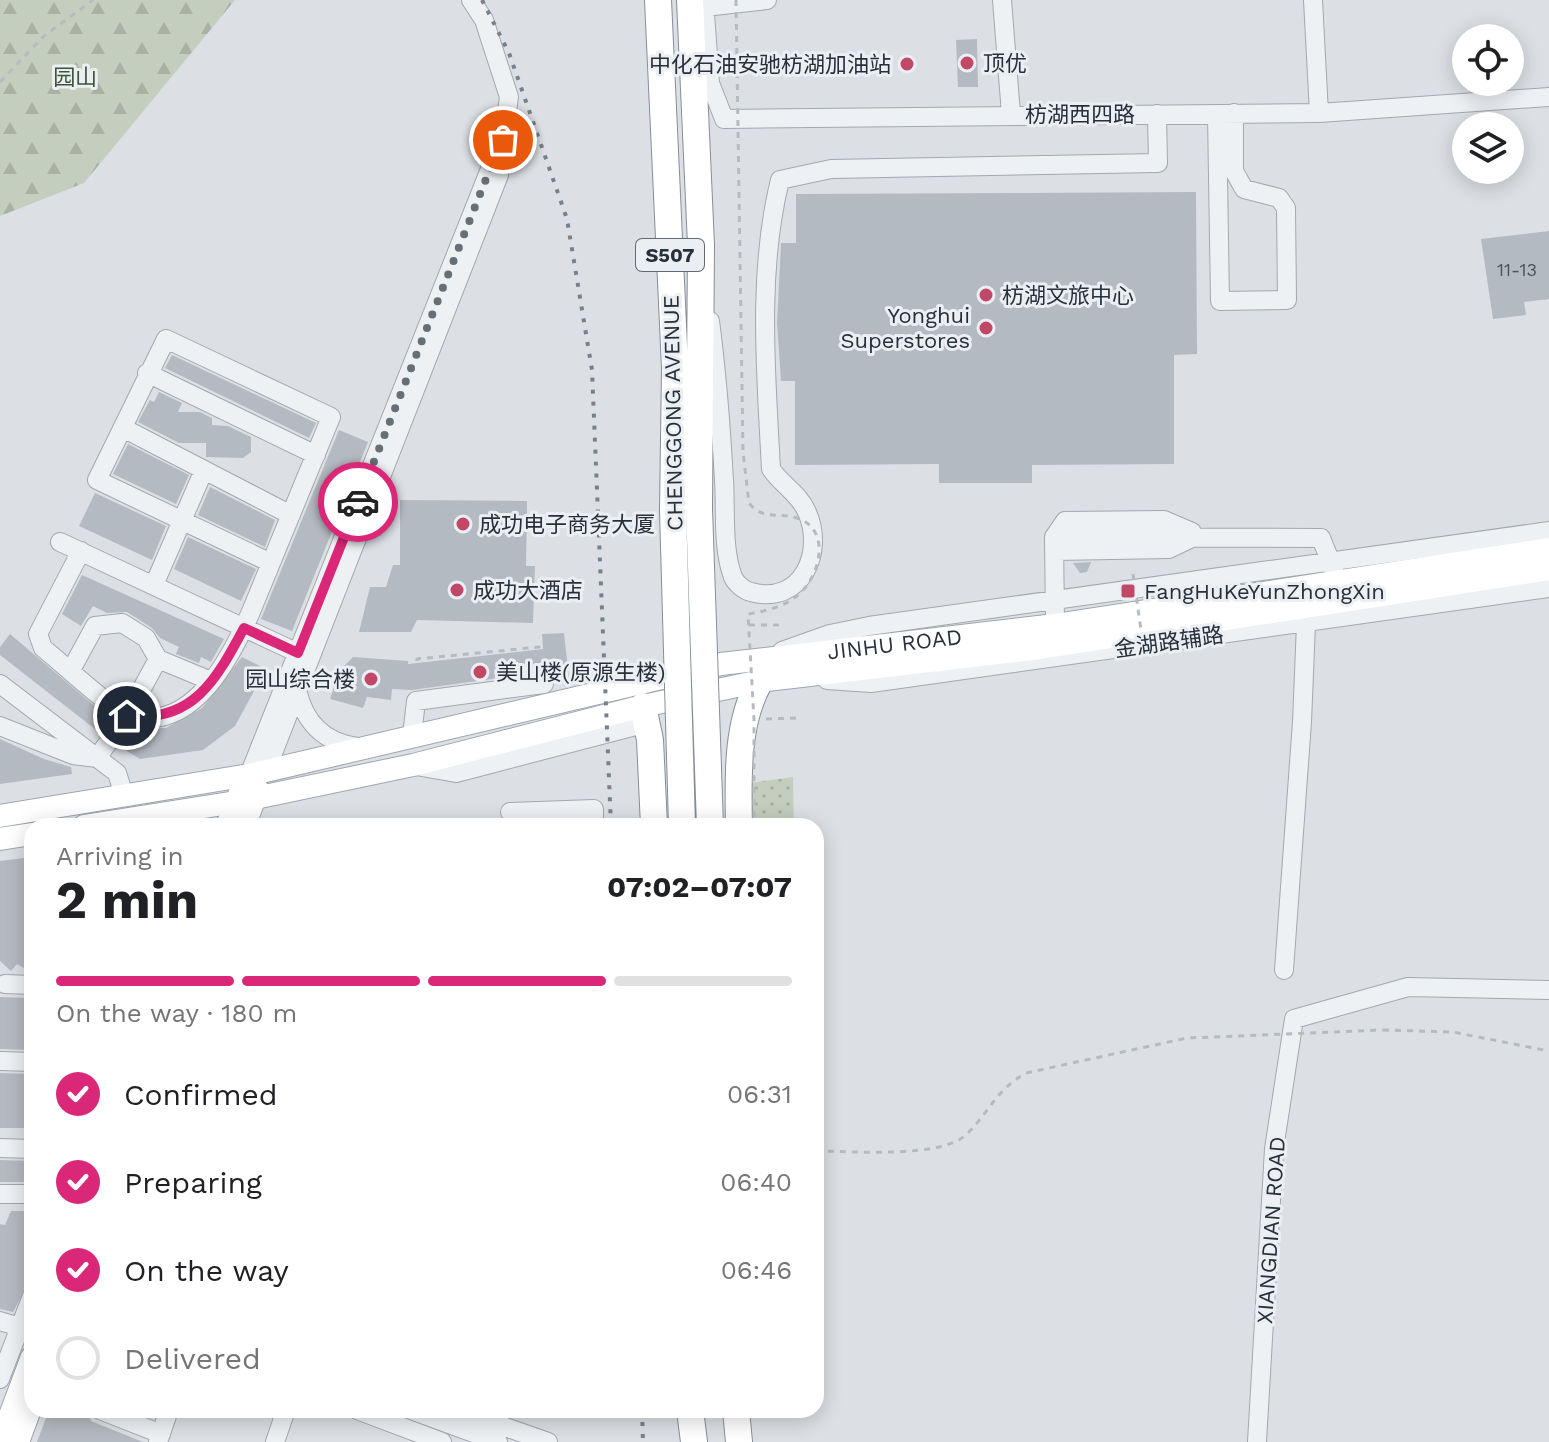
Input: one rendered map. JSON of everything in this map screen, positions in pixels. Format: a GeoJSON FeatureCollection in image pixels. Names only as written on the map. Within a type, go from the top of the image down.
{"type":"FeatureCollection","features":[{"type":"Feature","properties":{"kind":"highway","name":"CHENGGONG AVENUE"},"geometry":{"type":"LineString","coordinates":[[658,0],[675,368],[709,818]]}},
{"type":"Feature","properties":{"kind":"highway","name":"CHENGGONG AVENUE"},"geometry":{"type":"LineString","coordinates":[[682,818],[686,510],[701,245],[700,2]]}},
{"type":"Feature","properties":{"kind":"highway"},"geometry":{"type":"LineString","coordinates":[[739,818],[743,728],[749,700],[762,669]]}},
{"type":"Feature","properties":{"kind":"highway"},"geometry":{"type":"LineString","coordinates":[[645,714],[653,818]]}},
{"type":"Feature","properties":{"kind":"highway"},"geometry":{"type":"LineString","coordinates":[[692,1418],[694,1442]]}},
{"type":"Feature","properties":{"kind":"highway"},"geometry":{"type":"LineString","coordinates":[[737,1418],[739,1442]]}},
{"type":"Feature","properties":{"kind":"main road","name":"JINHU ROAD"},"geometry":{"type":"LineString","coordinates":[[0,816],[258,773],[473,721],[762,669],[1055,625],[1336,572],[1549,549]]}},
{"type":"Feature","properties":{"kind":"main road","name":"JINHU ROAD"},"geometry":{"type":"LineString","coordinates":[[155,818],[645,714],[762,669],[789,678],[1040,648],[1549,569]]}},
{"type":"Feature","properties":{"kind":"main road"},"geometry":{"type":"LineString","coordinates":[[233,818],[258,773]]}},
{"type":"Feature","properties":{"kind":"main road"},"geometry":{"type":"LineString","coordinates":[[244,818],[245,800]]}},
{"type":"Feature","properties":{"kind":"main road"},"geometry":{"type":"LineString","coordinates":[[0,839],[24,835]]}},
{"type":"Feature","properties":{"kind":"main road"},"geometry":{"type":"LineString","coordinates":[[0,1442],[24,1378]]}},
{"type":"Feature","properties":{"kind":"main road"},"geometry":{"type":"LineString","coordinates":[[18,1442],[27,1418]]}},
{"type":"Feature","properties":{"kind":"street"},"geometry":{"type":"LineString","coordinates":[[258,773],[297,690],[496,168],[509,97],[484,20],[471,0]]}},
{"type":"Feature","properties":{"kind":"street"},"geometry":{"type":"LineString","coordinates":[[700,2],[767,0]]}},
{"type":"Feature","properties":{"kind":"street"},"geometry":{"type":"LineString","coordinates":[[1002,0],[1011,114]]}},
{"type":"Feature","properties":{"kind":"street"},"geometry":{"type":"LineString","coordinates":[[1313,0],[1319,113]]}},
{"type":"Feature","properties":{"kind":"street","name":"枋湖西四路"},"geometry":{"type":"LineString","coordinates":[[700,2],[710,83],[724,119],[1319,113],[1549,97]]}},
{"type":"Feature","properties":{"kind":"street"},"geometry":{"type":"LineString","coordinates":[[1226,113],[1234,171],[1244,189],[1279,198],[1286,208],[1287,300],[1220,301],[1226,113]]}},
{"type":"Feature","properties":{"kind":"street"},"geometry":{"type":"LineString","coordinates":[[701,245],[720,398],[728,552],[734,580],[748,592],[774,595],[797,586],[810,567],[808,513],[796,494],[781,484],[771,469],[766,356],[769,223],[780,180],[831,169],[1158,163],[1157,114]]}},
{"type":"Feature","properties":{"kind":"street"},"geometry":{"type":"LineString","coordinates":[[258,773],[298,653],[496,168]]}},
{"type":"Feature","properties":{"kind":"street"},"geometry":{"type":"LineString","coordinates":[[81,551],[38,634],[43,648],[127,716],[156,719],[184,708],[211,681],[244,628],[316,455],[331,417],[166,339],[97,480],[271,563]]}},
{"type":"Feature","properties":{"kind":"street"},"geometry":{"type":"LineString","coordinates":[[147,373],[316,455]]}},
{"type":"Feature","properties":{"kind":"street"},"geometry":{"type":"LineString","coordinates":[[123,428],[291,515]]}},
{"type":"Feature","properties":{"kind":"street"},"geometry":{"type":"LineString","coordinates":[[154,585],[204,470]]}},
{"type":"Feature","properties":{"kind":"street"},"geometry":{"type":"LineString","coordinates":[[762,669],[830,634],[869,626],[1055,601],[1336,572],[1549,531]]}},
{"type":"Feature","properties":{"kind":"street"},"geometry":{"type":"LineString","coordinates":[[1055,625],[1054,544],[1198,535],[1321,538],[1336,572]]}},
{"type":"Feature","properties":{"kind":"street"},"geometry":{"type":"LineString","coordinates":[[60,542],[298,653]]}},
{"type":"Feature","properties":{"kind":"street","name":"金湖路辅路"},"geometry":{"type":"LineString","coordinates":[[789,678],[871,683],[1549,588]]}},
{"type":"Feature","properties":{"kind":"street"},"geometry":{"type":"LineString","coordinates":[[71,670],[95,626],[122,623],[146,638],[158,659],[211,681]]}},
{"type":"Feature","properties":{"kind":"street"},"geometry":{"type":"LineString","coordinates":[[1284,970],[1306,624]]}},
{"type":"Feature","properties":{"kind":"street"},"geometry":{"type":"LineString","coordinates":[[97,758],[127,716],[158,659]]}},
{"type":"Feature","properties":{"kind":"street"},"geometry":{"type":"LineString","coordinates":[[0,684],[117,773],[124,795]]}},
{"type":"Feature","properties":{"kind":"street"},"geometry":{"type":"LineString","coordinates":[[412,736],[416,701],[544,684]]}},
{"type":"Feature","properties":{"kind":"street"},"geometry":{"type":"LineString","coordinates":[[297,690],[301,706],[313,727],[334,744],[364,747]]}},
{"type":"Feature","properties":{"kind":"street"},"geometry":{"type":"LineString","coordinates":[[0,726],[73,755],[97,758]]}},
{"type":"Feature","properties":{"kind":"street"},"geometry":{"type":"LineString","coordinates":[[510,812],[594,809],[594,818]]}},
{"type":"Feature","properties":{"kind":"street"},"geometry":{"type":"LineString","coordinates":[[5,984],[24,985]]}},
{"type":"Feature","properties":{"kind":"street","name":"XIANGDIAN ROAD"},"geometry":{"type":"LineString","coordinates":[[1257,1442],[1274,1149],[1294,1019],[1408,987],[1549,990]]}},
{"type":"Feature","properties":{"kind":"street"},"geometry":{"type":"LineString","coordinates":[[0,1061],[24,1062]]}},
{"type":"Feature","properties":{"kind":"street"},"geometry":{"type":"LineString","coordinates":[[0,1137],[24,1138]]}},
{"type":"Feature","properties":{"kind":"street"},"geometry":{"type":"LineString","coordinates":[[0,1148],[24,1149]]}},
{"type":"Feature","properties":{"kind":"street"},"geometry":{"type":"LineString","coordinates":[[0,1194],[24,1194]]}},
{"type":"Feature","properties":{"kind":"street"},"geometry":{"type":"LineString","coordinates":[[0,1321],[24,1329]]}},
{"type":"Feature","properties":{"kind":"street"},"geometry":{"type":"LineString","coordinates":[[0,1379],[24,1334]]}},
{"type":"Feature","properties":{"kind":"street"},"geometry":{"type":"LineString","coordinates":[[117,1418],[160,1438],[166,1418]]}},
{"type":"Feature","properties":{"kind":"street"},"geometry":{"type":"LineString","coordinates":[[275,1442],[283,1418]]}},
{"type":"Feature","properties":{"kind":"street"},"geometry":{"type":"LineString","coordinates":[[378,1418],[442,1442]]}},
{"type":"Feature","properties":{"kind":"street"},"geometry":{"type":"LineString","coordinates":[[433,1418],[498,1442]]}},
{"type":"Feature","properties":{"kind":"street"},"geometry":{"type":"LineString","coordinates":[[480,1418],[548,1442]]}},
{"type":"Feature","properties":{"kind":"path"},"geometry":{"type":"LineString","coordinates":[[0,82],[44,36],[93,0]]}},
{"type":"Feature","properties":{"kind":"path"},"geometry":{"type":"LineString","coordinates":[[736,0],[743,452],[749,503],[767,516],[800,519],[815,530],[819,543],[819,558],[810,580],[793,599],[775,610],[748,614],[754,720],[754,818]]}},
{"type":"Feature","properties":{"kind":"path"},"geometry":{"type":"LineString","coordinates":[[1133,574],[1144,651]]}},
{"type":"Feature","properties":{"kind":"path"},"geometry":{"type":"LineString","coordinates":[[749,625],[784,625]]}},
{"type":"Feature","properties":{"kind":"path"},"geometry":{"type":"LineString","coordinates":[[416,701],[417,659],[539,647],[544,684]]}},
{"type":"Feature","properties":{"kind":"path"},"geometry":{"type":"LineString","coordinates":[[754,720],[796,718]]}},
{"type":"Feature","properties":{"kind":"path"},"geometry":{"type":"LineString","coordinates":[[824,1151],[910,1150],[949,1144],[965,1136],[1005,1085],[1026,1073],[1187,1038],[1383,1030],[1453,1032],[1549,1051]]}},
{"type":"Feature","properties":{"kind":"green space","name":"园山"},"geometry":{"type":"Polygon","coordinates":[[[0,0],[235,0],[84,183],[0,216],[0,0]]]}},
{"type":"Feature","properties":{"kind":"green space"},"geometry":{"type":"Polygon","coordinates":[[[793,777],[794,818],[750,818],[749,783],[793,777]]]}},
{"type":"Feature","properties":{"kind":"building","name":"顶优"},"geometry":{"type":"Polygon","coordinates":[[[977,39],[978,87],[958,87],[956,40],[977,39]]]}},
{"type":"Feature","properties":{"kind":"building","name":"枋湖文旅中心"},"geometry":{"type":"Polygon","coordinates":[[[1196,192],[1197,354],[1174,355],[1174,464],[1032,465],[1032,483],[939,483],[939,464],[795,465],[795,381],[781,381],[777,323],[781,243],[796,243],[796,194],[1196,192]]]}},
{"type":"Feature","properties":{"kind":"building"},"geometry":{"type":"Polygon","coordinates":[[[1549,231],[1549,299],[1524,302],[1526,315],[1493,319],[1481,239],[1549,231]]]}},
{"type":"Feature","properties":{"kind":"building"},"geometry":{"type":"Polygon","coordinates":[[[172,355],[316,423],[309,438],[165,368],[172,355]]]}},
{"type":"Feature","properties":{"kind":"building"},"geometry":{"type":"Polygon","coordinates":[[[159,392],[182,403],[178,412],[200,412],[212,418],[212,425],[228,426],[251,437],[251,452],[243,458],[206,457],[206,443],[179,443],[138,422],[150,400],[154,402],[159,392]]]}},
{"type":"Feature","properties":{"kind":"building"},"geometry":{"type":"Polygon","coordinates":[[[339,430],[368,442],[292,631],[261,619],[339,430]]]}},
{"type":"Feature","properties":{"kind":"building"},"geometry":{"type":"Polygon","coordinates":[[[128,444],[189,475],[176,504],[113,474],[128,444]]]}},
{"type":"Feature","properties":{"kind":"building"},"geometry":{"type":"Polygon","coordinates":[[[210,487],[275,520],[265,547],[198,515],[210,487]]]}},
{"type":"Feature","properties":{"kind":"building"},"geometry":{"type":"Polygon","coordinates":[[[95,493],[166,526],[152,560],[79,526],[95,493]]]}},
{"type":"Feature","properties":{"kind":"building"},"geometry":{"type":"Polygon","coordinates":[[[400,500],[527,501],[526,566],[535,566],[533,623],[417,620],[411,632],[359,632],[370,587],[386,587],[393,565],[400,565],[400,500]]]}},
{"type":"Feature","properties":{"kind":"building"},"geometry":{"type":"Polygon","coordinates":[[[188,537],[256,569],[241,601],[174,569],[188,537]]]}},
{"type":"Feature","properties":{"kind":"building"},"geometry":{"type":"Polygon","coordinates":[[[1091,562],[1087,572],[1080,573],[1073,563],[1091,562]]]}},
{"type":"Feature","properties":{"kind":"building"},"geometry":{"type":"Polygon","coordinates":[[[82,575],[224,639],[211,662],[201,657],[199,663],[176,654],[179,647],[160,638],[152,628],[127,612],[107,613],[93,606],[81,626],[62,614],[82,575]]]}},
{"type":"Feature","properties":{"kind":"building"},"geometry":{"type":"Polygon","coordinates":[[[564,633],[569,678],[555,680],[542,672],[412,690],[392,689],[391,700],[367,697],[363,708],[330,699],[340,670],[353,657],[408,661],[408,664],[543,649],[542,634],[564,633]]]}},
{"type":"Feature","properties":{"kind":"building"},"geometry":{"type":"Polygon","coordinates":[[[10,634],[110,719],[100,733],[0,655],[0,647],[10,634]]]}},
{"type":"Feature","properties":{"kind":"building"},"geometry":{"type":"Polygon","coordinates":[[[242,657],[266,669],[235,726],[203,750],[140,759],[120,747],[133,729],[166,728],[202,708],[242,657]]]}},
{"type":"Feature","properties":{"kind":"building"},"geometry":{"type":"Polygon","coordinates":[[[0,739],[44,759],[71,767],[72,774],[0,784],[0,739]]]}},
{"type":"Feature","properties":{"kind":"building"},"geometry":{"type":"Polygon","coordinates":[[[24,858],[24,968],[17,964],[11,971],[0,961],[0,861],[24,858]]]}},
{"type":"Feature","properties":{"kind":"building"},"geometry":{"type":"Polygon","coordinates":[[[0,997],[24,998],[24,1050],[0,1049],[0,997]]]}},
{"type":"Feature","properties":{"kind":"building"},"geometry":{"type":"Polygon","coordinates":[[[0,1073],[24,1074],[24,1128],[0,1128],[0,1073]]]}},
{"type":"Feature","properties":{"kind":"building"},"geometry":{"type":"Polygon","coordinates":[[[0,1160],[24,1161],[24,1182],[0,1182],[0,1160]]]}},
{"type":"Feature","properties":{"kind":"building"},"geometry":{"type":"Polygon","coordinates":[[[11,1211],[24,1211],[24,1292],[13,1312],[0,1309],[0,1224],[5,1225],[11,1211]]]}},
{"type":"Feature","properties":{"kind":"building"},"geometry":{"type":"Polygon","coordinates":[[[46,1418],[90,1418],[143,1442],[37,1442],[46,1418]]]}},
{"type":"Feature","properties":{"kind":"railway"},"geometry":{"type":"LineString","coordinates":[[482,0],[509,53],[567,219],[592,370],[611,818]]}},
{"type":"Feature","properties":{"kind":"railway"},"geometry":{"type":"LineString","coordinates":[[642,1418],[643,1442]]}},
{"type":"Feature","properties":{"kind":"way so far"},"geometry":{"type":"LineString","coordinates":[[358,502],[490,169],[500,161],[503,140]]}},
{"type":"Feature","properties":{"kind":"place","name":"顶优"},"geometry":{"type":"Point","coordinates":[967,63]}},
{"type":"Feature","properties":{"kind":"place","name":"中化石油安驰枋湖加油站"},"geometry":{"type":"Point","coordinates":[907,64]}},
{"type":"Feature","properties":{"kind":"place","name":"枋湖文旅中心"},"geometry":{"type":"Point","coordinates":[986,295]}},
{"type":"Feature","properties":{"kind":"place","name":"Yonghui Superstores"},"geometry":{"type":"Point","coordinates":[986,328]}},
{"type":"Feature","properties":{"kind":"place","name":"成功电子商务大厦"},"geometry":{"type":"Point","coordinates":[463,524]}},
{"type":"Feature","properties":{"kind":"place","name":"成功大酒店"},"geometry":{"type":"Point","coordinates":[457,590]}},
{"type":"Feature","properties":{"kind":"place","name":"FangHuKeYunZhongXin"},"geometry":{"type":"Point","coordinates":[1128,591]}},
{"type":"Feature","properties":{"kind":"place","name":"美山楼(原源生楼)"},"geometry":{"type":"Point","coordinates":[480,672]}},
{"type":"Feature","properties":{"kind":"place","name":"园山综合楼"},"geometry":{"type":"Point","coordinates":[371,679]}},
{"type":"Feature","properties":{"kind":"route"},"geometry":{"type":"LineString","coordinates":[[127,716],[156,719],[184,708],[198,698],[244,628],[298,653],[358,502]]}}]}
